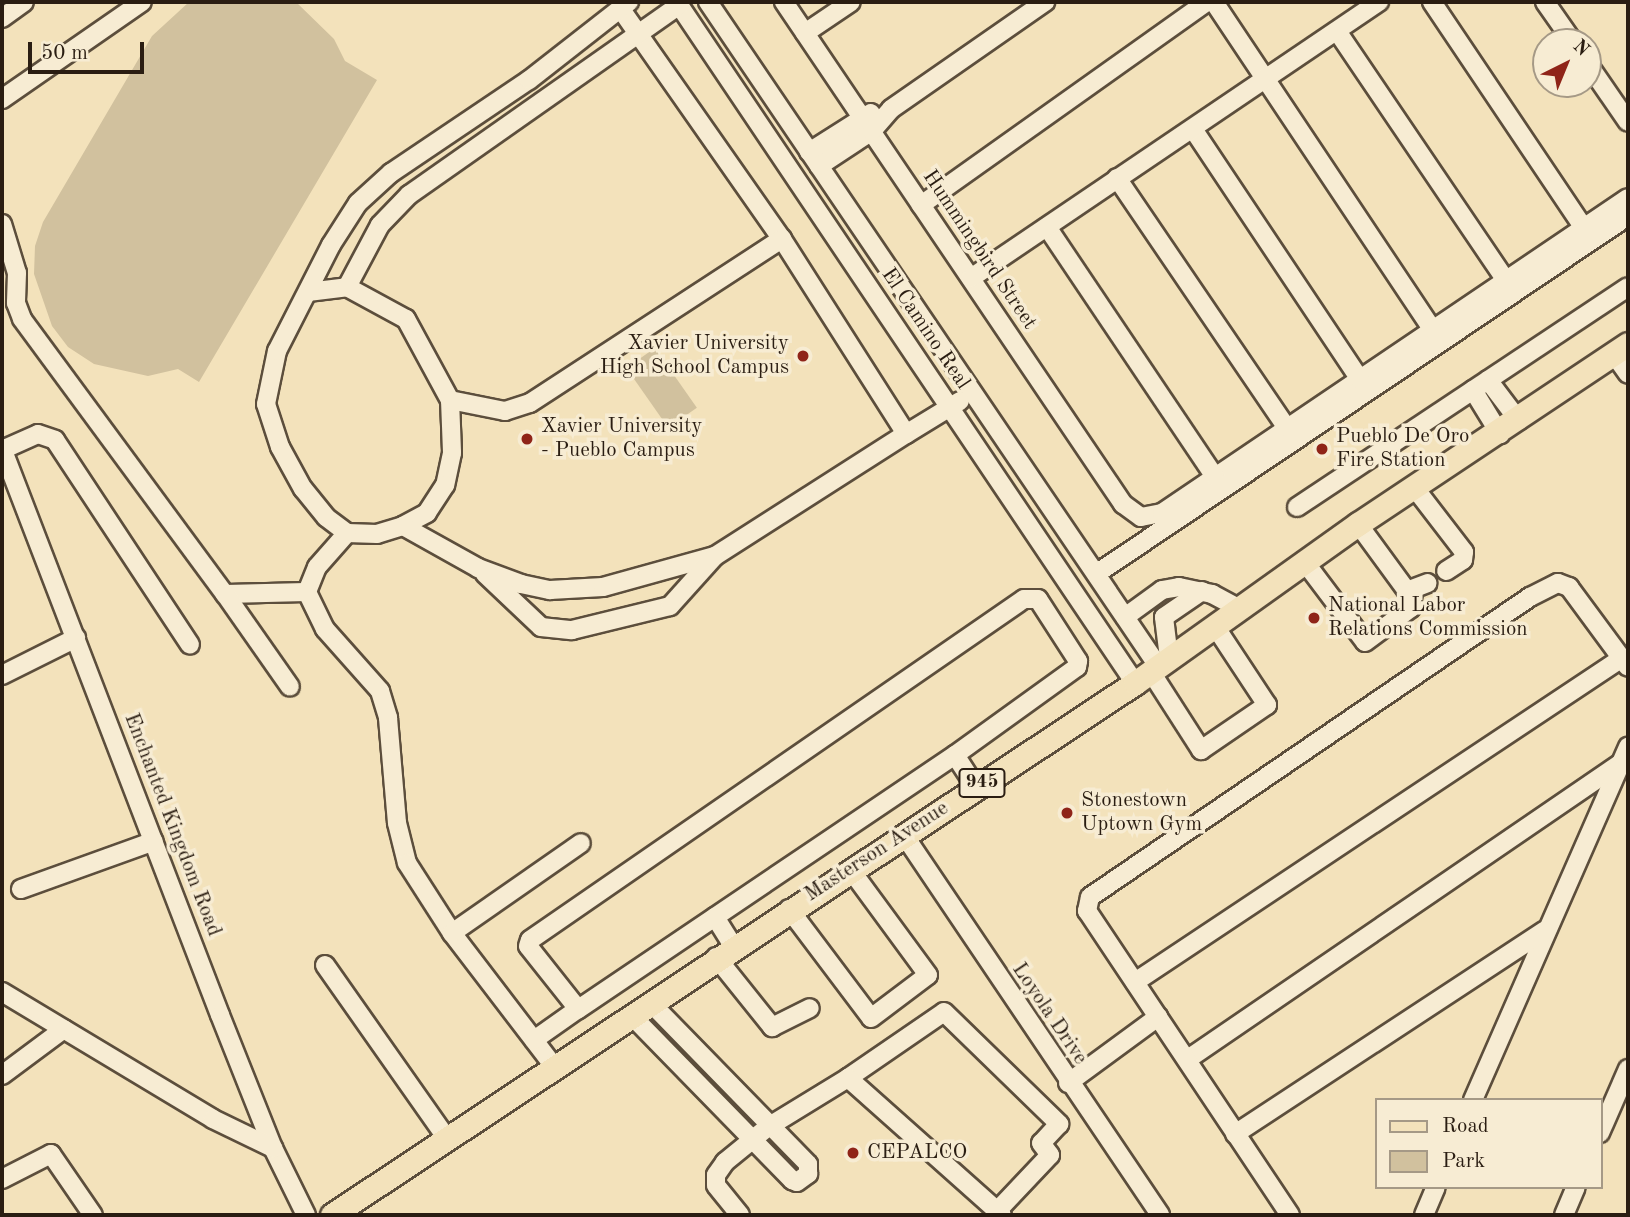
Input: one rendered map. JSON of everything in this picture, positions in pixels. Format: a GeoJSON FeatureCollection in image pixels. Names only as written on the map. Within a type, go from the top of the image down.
{"type":"FeatureCollection","features":[{"type":"Feature","properties":{"kind":"main road","name":"Masterson Avenue"},"geometry":{"type":"LineString","coordinates":[[332,1215],[445,1136],[651,1003],[724,952],[1153,670],[1304,561],[1510,427],[1621,349]]}},
{"type":"Feature","properties":{"kind":"street"},"geometry":{"type":"LineString","coordinates":[[2,18],[24,2]]}},
{"type":"Feature","properties":{"kind":"street"},"geometry":{"type":"LineString","coordinates":[[2,99],[142,2]]}},
{"type":"Feature","properties":{"kind":"street","name":"El Camino Real"},"geometry":{"type":"LineString","coordinates":[[708,2],[1125,617],[1153,670]]}},
{"type":"Feature","properties":{"kind":"street","name":"Hummingbird Street"},"geometry":{"type":"LineString","coordinates":[[784,2],[1123,504],[1141,517],[1162,513],[1215,477]]}},
{"type":"Feature","properties":{"kind":"street"},"geometry":{"type":"LineString","coordinates":[[805,33],[852,2]]}},
{"type":"Feature","properties":{"kind":"street"},"geometry":{"type":"LineString","coordinates":[[814,159],[872,131],[891,109],[1045,2]]}},
{"type":"Feature","properties":{"kind":"street"},"geometry":{"type":"LineString","coordinates":[[922,205],[1207,2]]}},
{"type":"Feature","properties":{"kind":"street"},"geometry":{"type":"LineString","coordinates":[[1213,2],[1433,330]]}},
{"type":"Feature","properties":{"kind":"street"},"geometry":{"type":"LineString","coordinates":[[971,278],[1379,2]]}},
{"type":"Feature","properties":{"kind":"street"},"geometry":{"type":"LineString","coordinates":[[1432,2],[1584,228]]}},
{"type":"Feature","properties":{"kind":"street"},"geometry":{"type":"LineString","coordinates":[[1545,2],[1563,28]]}},
{"type":"Feature","properties":{"kind":"street"},"geometry":{"type":"LineString","coordinates":[[347,287],[355,266],[392,213],[409,195],[678,3]]}},
{"type":"Feature","properties":{"kind":"street","name":"El Camino Real"},"geometry":{"type":"LineString","coordinates":[[678,3],[951,406],[1153,670]]}},
{"type":"Feature","properties":{"kind":"street"},"geometry":{"type":"LineString","coordinates":[[308,292],[347,287],[406,319],[450,400],[452,453],[445,485],[427,513],[403,526],[377,534],[347,533],[326,517],[303,489],[281,447],[266,404],[277,351],[331,245],[358,203],[374,187],[529,80],[624,5],[638,34],[782,239],[906,434]]}},
{"type":"Feature","properties":{"kind":"street"},"geometry":{"type":"LineString","coordinates":[[1337,31],[1506,281]]}},
{"type":"Feature","properties":{"kind":"street"},"geometry":{"type":"LineString","coordinates":[[587,33],[603,59]]}},
{"type":"Feature","properties":{"kind":"street"},"geometry":{"type":"LineString","coordinates":[[529,80],[544,101]]}},
{"type":"Feature","properties":{"kind":"street"},"geometry":{"type":"LineString","coordinates":[[1602,84],[1628,122]]}},
{"type":"Feature","properties":{"kind":"street"},"geometry":{"type":"LineString","coordinates":[[814,159],[861,115],[891,109]]}},
{"type":"Feature","properties":{"kind":"street"},"geometry":{"type":"LineString","coordinates":[[1193,129],[1360,379]]}},
{"type":"Feature","properties":{"kind":"street"},"geometry":{"type":"LineString","coordinates":[[1117,178],[1287,428]]}},
{"type":"Feature","properties":{"kind":"street"},"geometry":{"type":"LineString","coordinates":[[374,187],[392,213]]}},
{"type":"Feature","properties":{"kind":"street"},"geometry":{"type":"LineString","coordinates":[[1047,227],[1215,477],[1628,198]]}},
{"type":"Feature","properties":{"kind":"street"},"geometry":{"type":"LineString","coordinates":[[1096,574],[1628,216]]}},
{"type":"Feature","properties":{"kind":"street"},"geometry":{"type":"LineString","coordinates":[[2,223],[17,273],[16,303],[22,319],[225,594],[290,687]]}},
{"type":"Feature","properties":{"kind":"street"},"geometry":{"type":"LineString","coordinates":[[450,400],[496,411],[530,404],[782,239]]}},
{"type":"Feature","properties":{"kind":"street"},"geometry":{"type":"LineString","coordinates":[[1297,507],[1628,287]]}},
{"type":"Feature","properties":{"kind":"street"},"geometry":{"type":"LineString","coordinates":[[1621,349],[1628,374]]}},
{"type":"Feature","properties":{"kind":"street"},"geometry":{"type":"LineString","coordinates":[[1481,385],[1510,427]]}},
{"type":"Feature","properties":{"kind":"street"},"geometry":{"type":"LineString","coordinates":[[478,568],[541,627],[572,630],[670,606],[715,556],[973,393]]}},
{"type":"Feature","properties":{"kind":"street"},"geometry":{"type":"LineString","coordinates":[[2,449],[38,434],[55,440],[190,645]]}},
{"type":"Feature","properties":{"kind":"street","name":"Enchanted Kingdom Road"},"geometry":{"type":"LineString","coordinates":[[2,449],[273,1148],[306,1215]]}},
{"type":"Feature","properties":{"kind":"street"},"geometry":{"type":"LineString","coordinates":[[1414,487],[1464,552],[1463,560],[1446,571]]}},
{"type":"Feature","properties":{"kind":"street"},"geometry":{"type":"LineString","coordinates":[[1304,561],[1365,642],[1411,608],[1421,588],[1404,588],[1358,524]]}},
{"type":"Feature","properties":{"kind":"street"},"geometry":{"type":"LineString","coordinates":[[403,526],[478,568],[550,590],[614,585],[715,556]]}},
{"type":"Feature","properties":{"kind":"street"},"geometry":{"type":"LineString","coordinates":[[347,533],[317,567],[307,592],[325,629],[380,691],[388,718],[397,823],[407,863],[452,933],[553,1065]]}},
{"type":"Feature","properties":{"kind":"street"},"geometry":{"type":"LineString","coordinates":[[1135,982],[1625,663],[1565,582],[1530,597],[1090,897],[1087,911],[1290,1215]]}},
{"type":"Feature","properties":{"kind":"street"},"geometry":{"type":"LineString","coordinates":[[1125,617],[1150,598],[1170,588],[1202,591],[1238,608]]}},
{"type":"Feature","properties":{"kind":"street"},"geometry":{"type":"LineString","coordinates":[[1202,591],[1164,617],[1153,670],[1201,750],[1267,705],[1215,626]]}},
{"type":"Feature","properties":{"kind":"street"},"geometry":{"type":"LineString","coordinates":[[225,594],[307,592]]}},
{"type":"Feature","properties":{"kind":"street"},"geometry":{"type":"LineString","coordinates":[[1150,598],[1164,617]]}},
{"type":"Feature","properties":{"kind":"street"},"geometry":{"type":"LineString","coordinates":[[534,1040],[955,755],[1077,667],[1078,661],[1038,599],[1024,599],[530,940],[528,946],[578,1009]]}},
{"type":"Feature","properties":{"kind":"street"},"geometry":{"type":"LineString","coordinates":[[2,675],[76,638]]}},
{"type":"Feature","properties":{"kind":"street"},"geometry":{"type":"LineString","coordinates":[[955,755],[976,787]]}},
{"type":"Feature","properties":{"kind":"street"},"geometry":{"type":"LineString","coordinates":[[1474,1098],[1544,931],[1625,755]]}},
{"type":"Feature","properties":{"kind":"street"},"geometry":{"type":"LineString","coordinates":[[1188,1059],[1625,755]]}},
{"type":"Feature","properties":{"kind":"street","name":"Loyola Drive"},"geometry":{"type":"LineString","coordinates":[[904,835],[1068,1083],[1160,1215]]}},
{"type":"Feature","properties":{"kind":"street"},"geometry":{"type":"LineString","coordinates":[[21,889],[154,841]]}},
{"type":"Feature","properties":{"kind":"street"},"geometry":{"type":"LineString","coordinates":[[452,933],[581,843]]}},
{"type":"Feature","properties":{"kind":"street"},"geometry":{"type":"LineString","coordinates":[[789,909],[871,1018],[928,975],[851,870]]}},
{"type":"Feature","properties":{"kind":"street"},"geometry":{"type":"LineString","coordinates":[[715,917],[724,952],[767,1024],[778,1027],[810,1008]]}},
{"type":"Feature","properties":{"kind":"street"},"geometry":{"type":"LineString","coordinates":[[1235,1134],[1544,931]]}},
{"type":"Feature","properties":{"kind":"street"},"geometry":{"type":"LineString","coordinates":[[325,965],[445,1136]]}},
{"type":"Feature","properties":{"kind":"street"},"geometry":{"type":"LineString","coordinates":[[2,992],[213,1119],[273,1148]]}},
{"type":"Feature","properties":{"kind":"street"},"geometry":{"type":"LineString","coordinates":[[631,1015],[750,1141],[792,1180],[797,1182],[807,1174],[808,1164],[768,1127],[651,1003]]}},
{"type":"Feature","properties":{"kind":"street"},"geometry":{"type":"LineString","coordinates":[[740,1215],[721,1194],[716,1175],[750,1141],[944,1012],[1059,1124],[1041,1143],[1050,1155],[999,1213],[848,1078]]}},
{"type":"Feature","properties":{"kind":"street"},"geometry":{"type":"LineString","coordinates":[[1068,1083],[1158,1017]]}},
{"type":"Feature","properties":{"kind":"street"},"geometry":{"type":"LineString","coordinates":[[2,1075],[64,1029]]}},
{"type":"Feature","properties":{"kind":"street"},"geometry":{"type":"LineString","coordinates":[[1602,1128],[1628,1069]]}},
{"type":"Feature","properties":{"kind":"street"},"geometry":{"type":"LineString","coordinates":[[2,1179],[51,1154],[93,1215]]}},
{"type":"Feature","properties":{"kind":"street"},"geometry":{"type":"LineString","coordinates":[[1424,1215],[1435,1189]]}},
{"type":"Feature","properties":{"kind":"street"},"geometry":{"type":"LineString","coordinates":[[1564,1215],[1575,1189]]}},
{"type":"Feature","properties":{"kind":"green space"},"geometry":{"type":"Polygon","coordinates":[[[189,2],[296,2],[334,39],[345,61],[377,80],[199,382],[178,369],[148,376],[94,364],[68,347],[52,326],[34,274],[35,246],[43,222],[152,36],[189,2]]]}},
{"type":"Feature","properties":{"kind":"green space"},"geometry":{"type":"Polygon","coordinates":[[[655,348],[697,408],[668,428],[626,368],[655,348]]]}},
{"type":"Feature","properties":{"kind":"place","name":"Xavier University High School Campus"},"geometry":{"type":"Point","coordinates":[803,356]}},
{"type":"Feature","properties":{"kind":"place","name":"Xavier University - Pueblo Campus"},"geometry":{"type":"Point","coordinates":[527,439]}},
{"type":"Feature","properties":{"kind":"place","name":"Pueblo De Oro Fire Station"},"geometry":{"type":"Point","coordinates":[1322,449]}},
{"type":"Feature","properties":{"kind":"place","name":"National Labor Relations Commission"},"geometry":{"type":"Point","coordinates":[1314,618]}},
{"type":"Feature","properties":{"kind":"place","name":"Stonestown Uptown Gym"},"geometry":{"type":"Point","coordinates":[1067,813]}},
{"type":"Feature","properties":{"kind":"place","name":"CEPALCO"},"geometry":{"type":"Point","coordinates":[853,1153]}}]}
